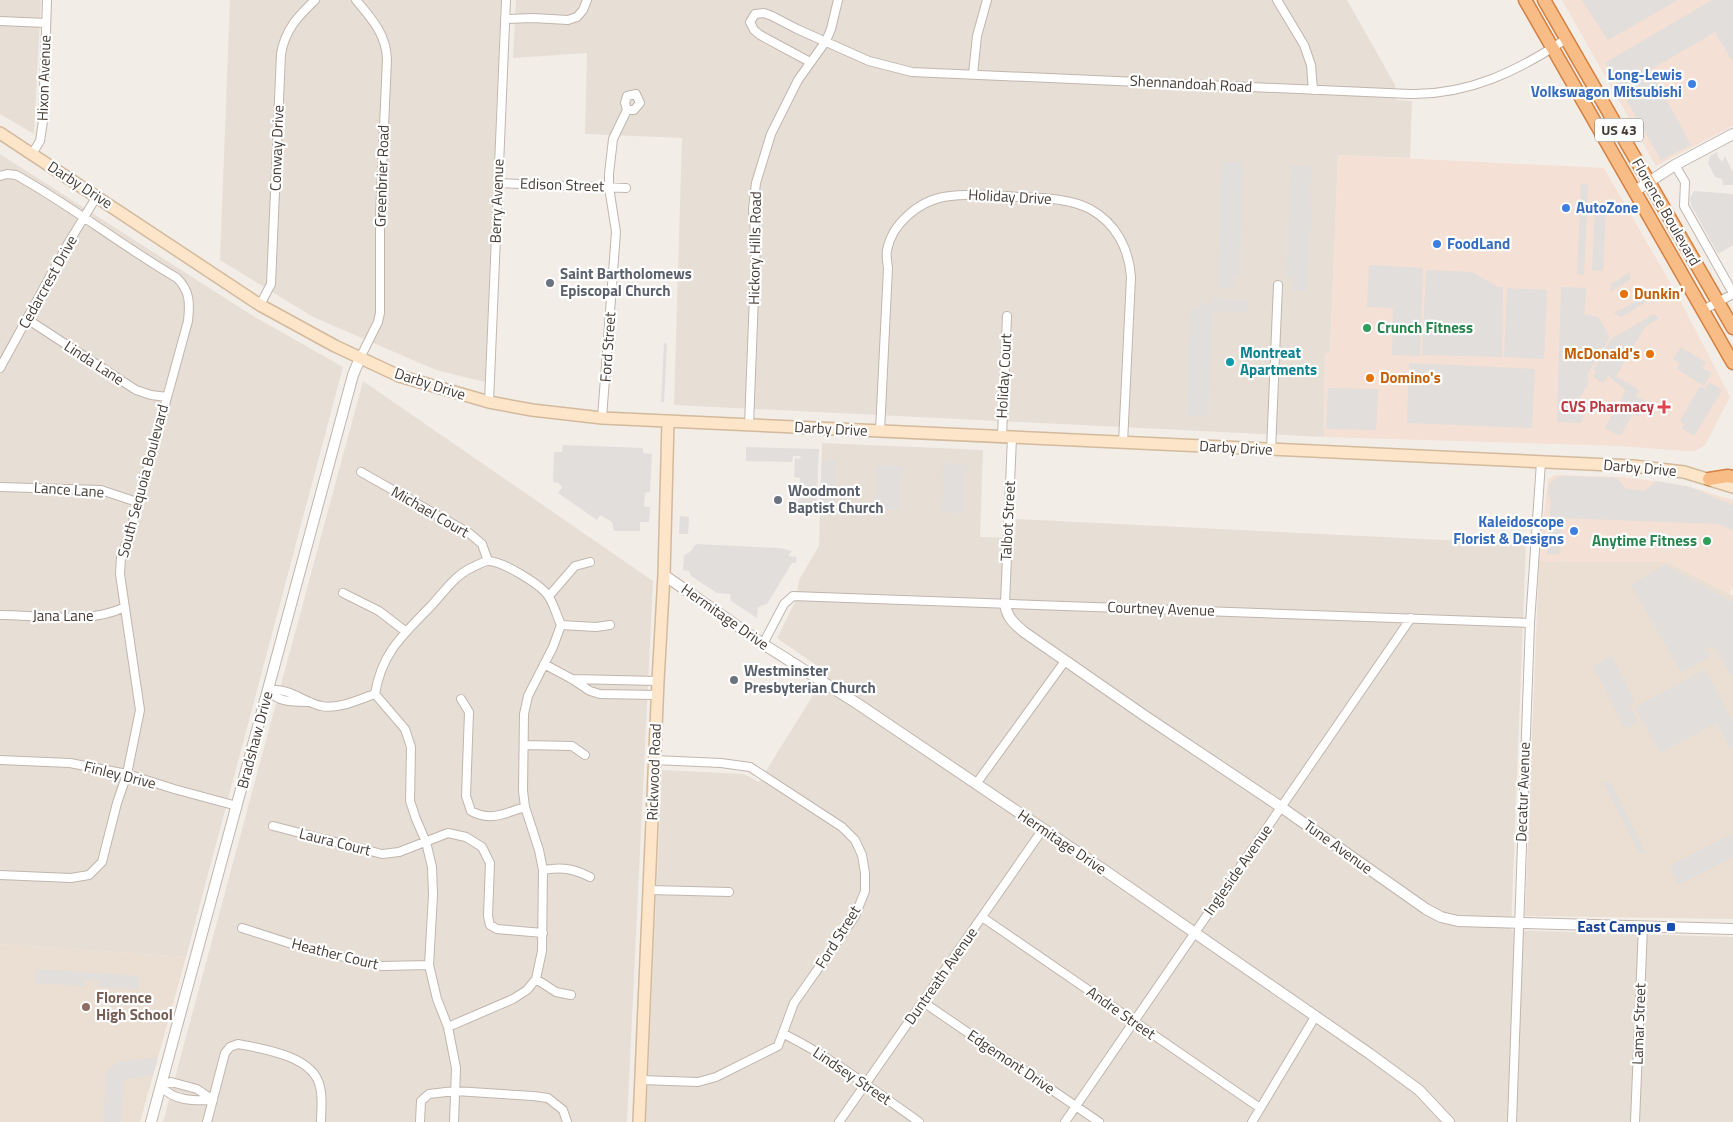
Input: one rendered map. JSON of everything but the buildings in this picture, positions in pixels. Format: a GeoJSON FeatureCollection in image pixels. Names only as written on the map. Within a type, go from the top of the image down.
{"type":"FeatureCollection","features":[{"type":"Feature","properties":{"kind":"highway","name":"Florence Boulevard"},"geometry":{"type":"LineString","coordinates":[[1525,0],[1733,363]]}},
{"type":"Feature","properties":{"kind":"highway","name":"Florence Boulevard"},"geometry":{"type":"LineString","coordinates":[[1544,0],[1733,328]]}},
{"type":"Feature","properties":{"kind":"highway"},"geometry":{"type":"LineString","coordinates":[[1709,478],[1733,477]]}},
{"type":"Feature","properties":{"kind":"main road","name":"Darby Drive"},"geometry":{"type":"LineString","coordinates":[[0,133],[260,305],[294,324],[399,376],[489,402],[532,410],[602,418],[1650,467],[1709,478],[1733,487]]}},
{"type":"Feature","properties":{"kind":"main road","name":"Rickwood Road"},"geometry":{"type":"LineString","coordinates":[[639,1122],[654,760],[664,575],[668,421]]}},
{"type":"Feature","properties":{"kind":"street","name":"Hixon Avenue"},"geometry":{"type":"LineString","coordinates":[[32,154],[40,141],[43,121],[47,0]]}},
{"type":"Feature","properties":{"kind":"street","name":"Conway Drive"},"geometry":{"type":"LineString","coordinates":[[260,305],[271,284],[282,46],[294,21],[315,0]]}},
{"type":"Feature","properties":{"kind":"street","name":"Greenbrier Road"},"geometry":{"type":"LineString","coordinates":[[356,0],[382,34],[387,59],[380,216],[380,313],[378,322],[360,358]]}},
{"type":"Feature","properties":{"kind":"street","name":"Berry Avenue"},"geometry":{"type":"LineString","coordinates":[[489,402],[506,0]]}},
{"type":"Feature","properties":{"kind":"street"},"geometry":{"type":"LineString","coordinates":[[505,19],[568,20],[577,17],[587,0]]}},
{"type":"Feature","properties":{"kind":"street","name":"Hickory Hills Road"},"geometry":{"type":"LineString","coordinates":[[749,425],[756,244],[753,209],[756,183],[771,134],[798,80],[826,41],[838,0]]}},
{"type":"Feature","properties":{"kind":"street"},"geometry":{"type":"LineString","coordinates":[[973,74],[978,36],[987,0]]}},
{"type":"Feature","properties":{"kind":"street"},"geometry":{"type":"LineString","coordinates":[[1277,0],[1304,45],[1311,65],[1313,90]]}},
{"type":"Feature","properties":{"kind":"street","name":"Shennandoah Road"},"geometry":{"type":"LineString","coordinates":[[810,62],[754,30],[750,22],[755,14],[764,13],[877,64],[912,72],[1418,94],[1445,93],[1470,87],[1504,75],[1566,39]]}},
{"type":"Feature","properties":{"kind":"street"},"geometry":{"type":"LineString","coordinates":[[0,21],[46,23]]}},
{"type":"Feature","properties":{"kind":"street","name":"Ford Street"},"geometry":{"type":"LineString","coordinates":[[602,418],[616,232],[609,187],[609,174],[613,139],[627,110]]}},
{"type":"Feature","properties":{"kind":"street"},"geometry":{"type":"LineString","coordinates":[[1635,191],[1675,165],[1733,134]]}},
{"type":"Feature","properties":{"kind":"street"},"geometry":{"type":"LineString","coordinates":[[1675,165],[1685,182],[1684,206],[1733,294],[1703,310]]}},
{"type":"Feature","properties":{"kind":"street","name":"South Sequoia Boulevard"},"geometry":{"type":"LineString","coordinates":[[0,176],[7,174],[16,175],[176,278],[188,293],[190,303],[188,321],[121,557],[120,574],[140,710],[127,774],[110,826],[102,862],[89,875],[71,878],[0,875]]}},
{"type":"Feature","properties":{"kind":"street","name":"Edison Street"},"geometry":{"type":"LineString","coordinates":[[498,183],[626,188]]}},
{"type":"Feature","properties":{"kind":"street","name":"Holiday Drive"},"geometry":{"type":"LineString","coordinates":[[880,431],[888,268],[887,251],[893,234],[910,213],[933,200],[959,195],[1003,196],[1056,199],[1082,205],[1104,219],[1122,239],[1128,256],[1131,277],[1123,443]]}},
{"type":"Feature","properties":{"kind":"street","name":"Cedarcrest Drive"},"geometry":{"type":"LineString","coordinates":[[0,368],[69,242],[97,196]]}},
{"type":"Feature","properties":{"kind":"street"},"geometry":{"type":"LineString","coordinates":[[1271,450],[1278,285]]}},
{"type":"Feature","properties":{"kind":"street","name":"Holiday Court"},"geometry":{"type":"LineString","coordinates":[[1007,316],[1007,437]]}},
{"type":"Feature","properties":{"kind":"street","name":"Linda Lane"},"geometry":{"type":"LineString","coordinates":[[27,319],[136,390],[151,395],[167,397]]}},
{"type":"Feature","properties":{"kind":"street","name":"Bradshaw Drive"},"geometry":{"type":"LineString","coordinates":[[151,1122],[353,375],[360,358]]}},
{"type":"Feature","properties":{"kind":"street","name":"Talbot Street"},"geometry":{"type":"LineString","coordinates":[[1005,604],[1007,437]]}},
{"type":"Feature","properties":{"kind":"street","name":"Decatur Avenue"},"geometry":{"type":"LineString","coordinates":[[1512,1122],[1530,623],[1541,462]]}},
{"type":"Feature","properties":{"kind":"street","name":"Michael Court"},"geometry":{"type":"LineString","coordinates":[[361,472],[469,533],[482,544],[488,561]]}},
{"type":"Feature","properties":{"kind":"street","name":"Lance Lane"},"geometry":{"type":"LineString","coordinates":[[0,487],[91,489],[137,502]]}},
{"type":"Feature","properties":{"kind":"street"},"geometry":{"type":"LineString","coordinates":[[375,694],[382,667],[405,631],[459,575],[473,566],[488,561],[511,568],[534,582],[549,596],[561,625],[553,647],[527,702],[524,714],[523,791],[525,807],[539,850],[542,870],[543,933],[541,960],[536,979],[527,990],[513,999],[448,1027]]}},
{"type":"Feature","properties":{"kind":"street"},"geometry":{"type":"LineString","coordinates":[[549,596],[575,566],[590,562]]}},
{"type":"Feature","properties":{"kind":"street","name":"Hermitage Drive"},"geometry":{"type":"LineString","coordinates":[[664,575],[763,644],[850,698],[1195,932],[1418,1090],[1449,1122]]}},
{"type":"Feature","properties":{"kind":"street"},"geometry":{"type":"LineString","coordinates":[[343,592],[380,611],[405,631]]}},
{"type":"Feature","properties":{"kind":"street","name":"Courtney Avenue"},"geometry":{"type":"LineString","coordinates":[[763,644],[784,604],[793,596],[1530,623]]}},
{"type":"Feature","properties":{"kind":"street","name":"Tune Avenue"},"geometry":{"type":"LineString","coordinates":[[1005,604],[1012,622],[1064,661],[1282,807],[1433,913],[1458,921],[1733,928]]}},
{"type":"Feature","properties":{"kind":"street","name":"Jana Lane"},"geometry":{"type":"LineString","coordinates":[[0,615],[96,617],[113,613],[125,607]]}},
{"type":"Feature","properties":{"kind":"street","name":"Ingleside Avenue"},"geometry":{"type":"LineString","coordinates":[[1065,1122],[1411,618]]}},
{"type":"Feature","properties":{"kind":"street"},"geometry":{"type":"LineString","coordinates":[[561,625],[596,628],[610,625]]}},
{"type":"Feature","properties":{"kind":"street"},"geometry":{"type":"LineString","coordinates":[[976,784],[1064,661]]}},
{"type":"Feature","properties":{"kind":"street"},"geometry":{"type":"LineString","coordinates":[[544,664],[590,691],[600,694],[657,695]]}},
{"type":"Feature","properties":{"kind":"street"},"geometry":{"type":"LineString","coordinates":[[572,679],[658,681]]}},
{"type":"Feature","properties":{"kind":"street"},"geometry":{"type":"LineString","coordinates":[[268,692],[274,697],[291,702],[310,702],[323,707],[340,705],[375,694]]}},
{"type":"Feature","properties":{"kind":"street"},"geometry":{"type":"LineString","coordinates":[[375,694],[405,729],[411,748],[410,801],[426,842],[432,867],[433,895],[429,965],[437,999],[448,1027],[456,1068],[454,1122]]}},
{"type":"Feature","properties":{"kind":"street"},"geometry":{"type":"LineString","coordinates":[[461,699],[469,712],[466,796],[471,811],[480,816],[490,818],[525,807]]}},
{"type":"Feature","properties":{"kind":"street"},"geometry":{"type":"LineString","coordinates":[[525,744],[572,746],[585,755]]}},
{"type":"Feature","properties":{"kind":"street","name":"Finley Drive"},"geometry":{"type":"LineString","coordinates":[[0,760],[70,763],[127,774],[237,806]]}},
{"type":"Feature","properties":{"kind":"street","name":"Ford Street"},"geometry":{"type":"LineString","coordinates":[[641,1080],[698,1082],[716,1077],[778,1046],[794,1003],[855,916],[865,891],[865,873],[862,856],[855,840],[842,827],[764,775],[750,767],[721,763],[654,760]]}},
{"type":"Feature","properties":{"kind":"street","name":"Laura Court"},"geometry":{"type":"LineString","coordinates":[[273,826],[382,854],[399,852],[448,833],[466,837],[482,847],[490,863],[488,916],[490,925],[498,929],[543,933]]}},
{"type":"Feature","properties":{"kind":"street","name":"Duntreath Avenue"},"geometry":{"type":"LineString","coordinates":[[839,1122],[1043,830]]}},
{"type":"Feature","properties":{"kind":"street"},"geometry":{"type":"LineString","coordinates":[[542,870],[554,868],[575,869],[590,877]]}},
{"type":"Feature","properties":{"kind":"street"},"geometry":{"type":"LineString","coordinates":[[649,890],[729,892]]}},
{"type":"Feature","properties":{"kind":"street","name":"Andre Street"},"geometry":{"type":"LineString","coordinates":[[982,917],[1260,1108]]}},
{"type":"Feature","properties":{"kind":"street","name":"Lamar Street"},"geometry":{"type":"LineString","coordinates":[[1635,1122],[1643,926]]}},
{"type":"Feature","properties":{"kind":"street","name":"Heather Court"},"geometry":{"type":"LineString","coordinates":[[242,928],[304,947],[382,966],[429,965]]}},
{"type":"Feature","properties":{"kind":"street"},"geometry":{"type":"LineString","coordinates":[[536,979],[556,992],[571,995]]}},
{"type":"Feature","properties":{"kind":"street","name":"Edgemont Drive"},"geometry":{"type":"LineString","coordinates":[[923,1002],[1099,1122]]}},
{"type":"Feature","properties":{"kind":"street"},"geometry":{"type":"LineString","coordinates":[[1252,1122],[1315,1017]]}},
{"type":"Feature","properties":{"kind":"street","name":"Lindsey Street"},"geometry":{"type":"LineString","coordinates":[[784,1034],[811,1048],[919,1122]]}},
{"type":"Feature","properties":{"kind":"street"},"geometry":{"type":"LineString","coordinates":[[207,1122],[226,1053],[230,1047],[238,1044],[286,1056],[302,1062],[314,1072],[320,1085],[321,1122]]}},
{"type":"Feature","properties":{"kind":"street"},"geometry":{"type":"LineString","coordinates":[[171,1082],[197,1089],[213,1100],[194,1101],[168,1094],[161,1086],[171,1082]]}},
{"type":"Feature","properties":{"kind":"street"},"geometry":{"type":"LineString","coordinates":[[420,1122],[421,1101],[429,1094],[455,1092],[548,1098],[563,1110],[566,1122]]}},
{"type":"Feature","properties":{"kind":"shaded area"},"geometry":{"type":"Polygon","coordinates":[[[0,0],[41,0],[34,134],[0,114],[0,0]]]}},
{"type":"Feature","properties":{"kind":"shaded area"},"geometry":{"type":"Polygon","coordinates":[[[230,0],[501,0],[485,382],[436,370],[313,317],[220,260],[230,0]]]}},
{"type":"Feature","properties":{"kind":"shaded area"},"geometry":{"type":"Polygon","coordinates":[[[516,0],[1347,0],[1395,85],[1396,100],[1412,101],[1410,158],[1338,155],[1330,353],[1325,353],[1324,437],[674,405],[682,138],[585,134],[587,53],[513,58],[516,0]]]}},
{"type":"Feature","properties":{"kind":"shaded area"},"geometry":{"type":"Polygon","coordinates":[[[1562,0],[1733,0],[1733,126],[1656,166],[1562,0]]]}},
{"type":"Feature","properties":{"kind":"shaded area"},"geometry":{"type":"Polygon","coordinates":[[[1582,0],[1678,0],[1608,40],[1582,0]]]}},
{"type":"Feature","properties":{"kind":"shaded area"},"geometry":{"type":"Polygon","coordinates":[[[1712,0],[1733,0],[1733,62],[1715,32],[1650,70],[1691,145],[1661,160],[1605,63],[1712,0]]]}},
{"type":"Feature","properties":{"kind":"shaded area"},"geometry":{"type":"Polygon","coordinates":[[[1717,152],[1722,162],[1725,156],[1733,173],[1733,185],[1723,185],[1722,179],[1715,177],[1708,163],[1710,156],[1717,152]]]}},
{"type":"Feature","properties":{"kind":"shaded area"},"geometry":{"type":"Polygon","coordinates":[[[0,154],[253,316],[343,367],[186,957],[0,944],[0,154]]]}},
{"type":"Feature","properties":{"kind":"shaded area"},"geometry":{"type":"Polygon","coordinates":[[[1338,155],[1604,168],[1679,298],[1730,397],[1705,445],[1695,451],[1684,451],[1621,446],[1324,437],[1325,353],[1330,353],[1338,155]]]}},
{"type":"Feature","properties":{"kind":"shaded area"},"geometry":{"type":"Polygon","coordinates":[[[1222,161],[1243,162],[1240,275],[1234,275],[1233,288],[1217,287],[1222,161]]]}},
{"type":"Feature","properties":{"kind":"shaded area"},"geometry":{"type":"Polygon","coordinates":[[[1291,165],[1312,167],[1307,291],[1292,290],[1292,278],[1286,277],[1291,165]]]}},
{"type":"Feature","properties":{"kind":"shaded area"},"geometry":{"type":"Polygon","coordinates":[[[1581,184],[1588,184],[1584,275],[1577,274],[1581,184]]]}},
{"type":"Feature","properties":{"kind":"shaded area"},"geometry":{"type":"Polygon","coordinates":[[[1694,191],[1733,194],[1733,245],[1718,254],[1691,205],[1690,198],[1694,191]]]}},
{"type":"Feature","properties":{"kind":"shaded area"},"geometry":{"type":"Polygon","coordinates":[[[1595,209],[1606,209],[1603,271],[1592,270],[1595,209]]]}},
{"type":"Feature","properties":{"kind":"shaded area"},"geometry":{"type":"Polygon","coordinates":[[[1369,265],[1423,268],[1420,356],[1392,355],[1393,308],[1367,307],[1369,265]]]}},
{"type":"Feature","properties":{"kind":"shaded area"},"geometry":{"type":"Polygon","coordinates":[[[1426,270],[1472,272],[1498,287],[1503,287],[1502,357],[1422,355],[1426,270]]]}},
{"type":"Feature","properties":{"kind":"shaded area"},"geometry":{"type":"Polygon","coordinates":[[[1630,272],[1630,280],[1610,292],[1611,284],[1630,272]]]}},
{"type":"Feature","properties":{"kind":"shaded area"},"geometry":{"type":"Polygon","coordinates":[[[1561,287],[1586,288],[1584,314],[1598,317],[1610,337],[1588,374],[1588,384],[1573,409],[1584,416],[1581,423],[1557,422],[1561,287]]]}},
{"type":"Feature","properties":{"kind":"shaded area"},"geometry":{"type":"Polygon","coordinates":[[[1507,288],[1547,290],[1544,359],[1504,357],[1507,288]]]}},
{"type":"Feature","properties":{"kind":"shaded area"},"geometry":{"type":"Polygon","coordinates":[[[1213,298],[1249,300],[1248,312],[1213,311],[1208,416],[1186,416],[1191,308],[1199,308],[1200,303],[1213,304],[1213,298]]]}},
{"type":"Feature","properties":{"kind":"shaded area"},"geometry":{"type":"Polygon","coordinates":[[[1642,298],[1648,301],[1621,317],[1614,313],[1642,298]]]}},
{"type":"Feature","properties":{"kind":"shaded area"},"geometry":{"type":"Polygon","coordinates":[[[1654,314],[1659,318],[1645,327],[1616,376],[1639,390],[1636,396],[1647,402],[1638,417],[1633,414],[1620,436],[1605,428],[1626,390],[1608,376],[1603,383],[1593,377],[1596,372],[1593,370],[1611,339],[1654,314]]]}},
{"type":"Feature","properties":{"kind":"shaded area"},"geometry":{"type":"Polygon","coordinates":[[[664,343],[667,344],[664,402],[661,402],[664,343]]]}},
{"type":"Feature","properties":{"kind":"shaded area"},"geometry":{"type":"Polygon","coordinates":[[[1680,347],[1706,362],[1702,368],[1711,373],[1704,386],[1677,369],[1680,363],[1673,359],[1680,347]]]}},
{"type":"Feature","properties":{"kind":"shaded area"},"geometry":{"type":"Polygon","coordinates":[[[1409,363],[1535,369],[1532,428],[1407,423],[1409,363]]]}},
{"type":"Feature","properties":{"kind":"shaded area"},"geometry":{"type":"Polygon","coordinates":[[[363,381],[653,581],[627,1122],[163,1122],[363,381]]]}},
{"type":"Feature","properties":{"kind":"shaded area"},"geometry":{"type":"Polygon","coordinates":[[[1709,382],[1722,390],[1694,436],[1682,428],[1684,424],[1680,421],[1700,386],[1705,389],[1709,382]]]}},
{"type":"Feature","properties":{"kind":"shaded area"},"geometry":{"type":"Polygon","coordinates":[[[1328,388],[1378,389],[1376,430],[1326,429],[1328,388]]]}},
{"type":"Feature","properties":{"kind":"shaded area"},"geometry":{"type":"Polygon","coordinates":[[[822,443],[983,450],[980,537],[1015,538],[1016,519],[1526,544],[1511,930],[1733,937],[1733,1122],[646,1122],[662,770],[744,774],[759,782],[827,673],[777,638],[796,600],[799,580],[819,546],[822,443]]]}},
{"type":"Feature","properties":{"kind":"shaded area"},"geometry":{"type":"Polygon","coordinates":[[[563,445],[643,448],[643,453],[652,454],[650,492],[645,493],[644,505],[645,507],[650,507],[649,522],[640,522],[640,531],[614,531],[612,522],[600,515],[597,520],[558,493],[562,487],[559,483],[553,482],[554,452],[562,452],[563,445]]]}},
{"type":"Feature","properties":{"kind":"shaded area"},"geometry":{"type":"Polygon","coordinates":[[[746,447],[819,449],[816,513],[798,513],[800,478],[794,477],[795,458],[801,459],[800,456],[793,456],[792,462],[746,461],[746,447]]]}},
{"type":"Feature","properties":{"kind":"shaded area"},"geometry":{"type":"Polygon","coordinates":[[[822,460],[836,461],[835,512],[820,512],[822,460]]]}},
{"type":"Feature","properties":{"kind":"shaded area"},"geometry":{"type":"Polygon","coordinates":[[[942,463],[968,464],[967,471],[965,472],[964,513],[941,512],[942,463]]]}},
{"type":"Feature","properties":{"kind":"shaded area"},"geometry":{"type":"Polygon","coordinates":[[[877,466],[902,466],[900,510],[887,510],[887,507],[876,506],[877,466]]]}},
{"type":"Feature","properties":{"kind":"shaded area"},"geometry":{"type":"Polygon","coordinates":[[[1554,475],[1622,477],[1654,481],[1690,487],[1733,500],[1733,587],[1729,594],[1668,562],[1539,561],[1548,480],[1554,475]]]}},
{"type":"Feature","properties":{"kind":"shaded area"},"geometry":{"type":"Polygon","coordinates":[[[1565,476],[1617,478],[1625,488],[1644,491],[1657,481],[1690,487],[1733,505],[1733,531],[1720,524],[1562,518],[1560,554],[1547,555],[1551,500],[1548,493],[1549,484],[1557,478],[1565,476]]]}},
{"type":"Feature","properties":{"kind":"shaded area"},"geometry":{"type":"Polygon","coordinates":[[[680,516],[689,517],[688,534],[679,534],[680,516]]]}},
{"type":"Feature","properties":{"kind":"shaded area"},"geometry":{"type":"Polygon","coordinates":[[[696,544],[780,548],[792,551],[788,556],[797,557],[796,563],[792,563],[767,604],[758,607],[757,618],[731,601],[730,594],[717,593],[691,576],[689,571],[683,570],[684,555],[690,552],[696,544]]]}},
{"type":"Feature","properties":{"kind":"shaded area"},"geometry":{"type":"Polygon","coordinates":[[[1539,561],[1668,562],[1733,596],[1733,919],[1525,916],[1539,561]]]}},
{"type":"Feature","properties":{"kind":"shaded area"},"geometry":{"type":"Polygon","coordinates":[[[1665,565],[1733,602],[1733,679],[1716,649],[1709,647],[1706,649],[1710,657],[1681,672],[1631,585],[1665,565]]]}},
{"type":"Feature","properties":{"kind":"shaded area"},"geometry":{"type":"Polygon","coordinates":[[[1612,656],[1635,702],[1630,705],[1638,722],[1626,729],[1593,666],[1612,656]]]}},
{"type":"Feature","properties":{"kind":"shaded area"},"geometry":{"type":"Polygon","coordinates":[[[1705,669],[1733,723],[1733,748],[1729,747],[1717,723],[1660,753],[1635,707],[1705,669]]]}},
{"type":"Feature","properties":{"kind":"shaded area"},"geometry":{"type":"Polygon","coordinates":[[[1603,782],[1611,783],[1646,854],[1639,852],[1603,782]]]}},
{"type":"Feature","properties":{"kind":"shaded area"},"geometry":{"type":"Polygon","coordinates":[[[1733,833],[1733,857],[1679,885],[1670,866],[1733,833]]]}},
{"type":"Feature","properties":{"kind":"shaded area","name":"Florence High School"},"geometry":{"type":"Polygon","coordinates":[[[0,944],[186,957],[140,1122],[0,1122],[0,944]]]}},
{"type":"Feature","properties":{"kind":"shaded area"},"geometry":{"type":"Polygon","coordinates":[[[36,969],[139,976],[138,989],[98,987],[98,980],[85,980],[85,986],[35,983],[36,969]]]}},
{"type":"Feature","properties":{"kind":"shaded area"},"geometry":{"type":"Polygon","coordinates":[[[158,1057],[153,1075],[127,1079],[124,1082],[121,1122],[103,1122],[106,1077],[113,1065],[119,1062],[158,1057]]]}},
{"type":"Feature","properties":{"kind":"place","name":"Long-Lewis Volkswagon Mitsubishi"},"geometry":{"type":"Point","coordinates":[1692,84]}},
{"type":"Feature","properties":{"kind":"place","name":"AutoZone"},"geometry":{"type":"Point","coordinates":[1566,208]}},
{"type":"Feature","properties":{"kind":"place","name":"FoodLand"},"geometry":{"type":"Point","coordinates":[1437,244]}},
{"type":"Feature","properties":{"kind":"place","name":"Saint Bartholomews Episcopal Church"},"geometry":{"type":"Point","coordinates":[550,283]}},
{"type":"Feature","properties":{"kind":"place","name":"Dunkin'"},"geometry":{"type":"Point","coordinates":[1624,294]}},
{"type":"Feature","properties":{"kind":"place","name":"Crunch Fitness"},"geometry":{"type":"Point","coordinates":[1367,328]}},
{"type":"Feature","properties":{"kind":"place","name":"McDonald's"},"geometry":{"type":"Point","coordinates":[1650,354]}},
{"type":"Feature","properties":{"kind":"place","name":"Montreat Apartments"},"geometry":{"type":"Point","coordinates":[1230,362]}},
{"type":"Feature","properties":{"kind":"place","name":"Domino's"},"geometry":{"type":"Point","coordinates":[1370,378]}},
{"type":"Feature","properties":{"kind":"place","name":"CVS Pharmacy"},"geometry":{"type":"Point","coordinates":[1664,407]}},
{"type":"Feature","properties":{"kind":"place","name":"Woodmont Baptist Church"},"geometry":{"type":"Point","coordinates":[778,500]}},
{"type":"Feature","properties":{"kind":"place","name":"Kaleidoscope Florist & Designs"},"geometry":{"type":"Point","coordinates":[1574,531]}},
{"type":"Feature","properties":{"kind":"place","name":"Anytime Fitness"},"geometry":{"type":"Point","coordinates":[1707,541]}},
{"type":"Feature","properties":{"kind":"place","name":"Westminster Presbyterian Church"},"geometry":{"type":"Point","coordinates":[734,680]}},
{"type":"Feature","properties":{"kind":"place","name":"East Campus"},"geometry":{"type":"Point","coordinates":[1671,927]}},
{"type":"Feature","properties":{"kind":"place","name":"Florence High School"},"geometry":{"type":"Point","coordinates":[86,1007]}}]}
